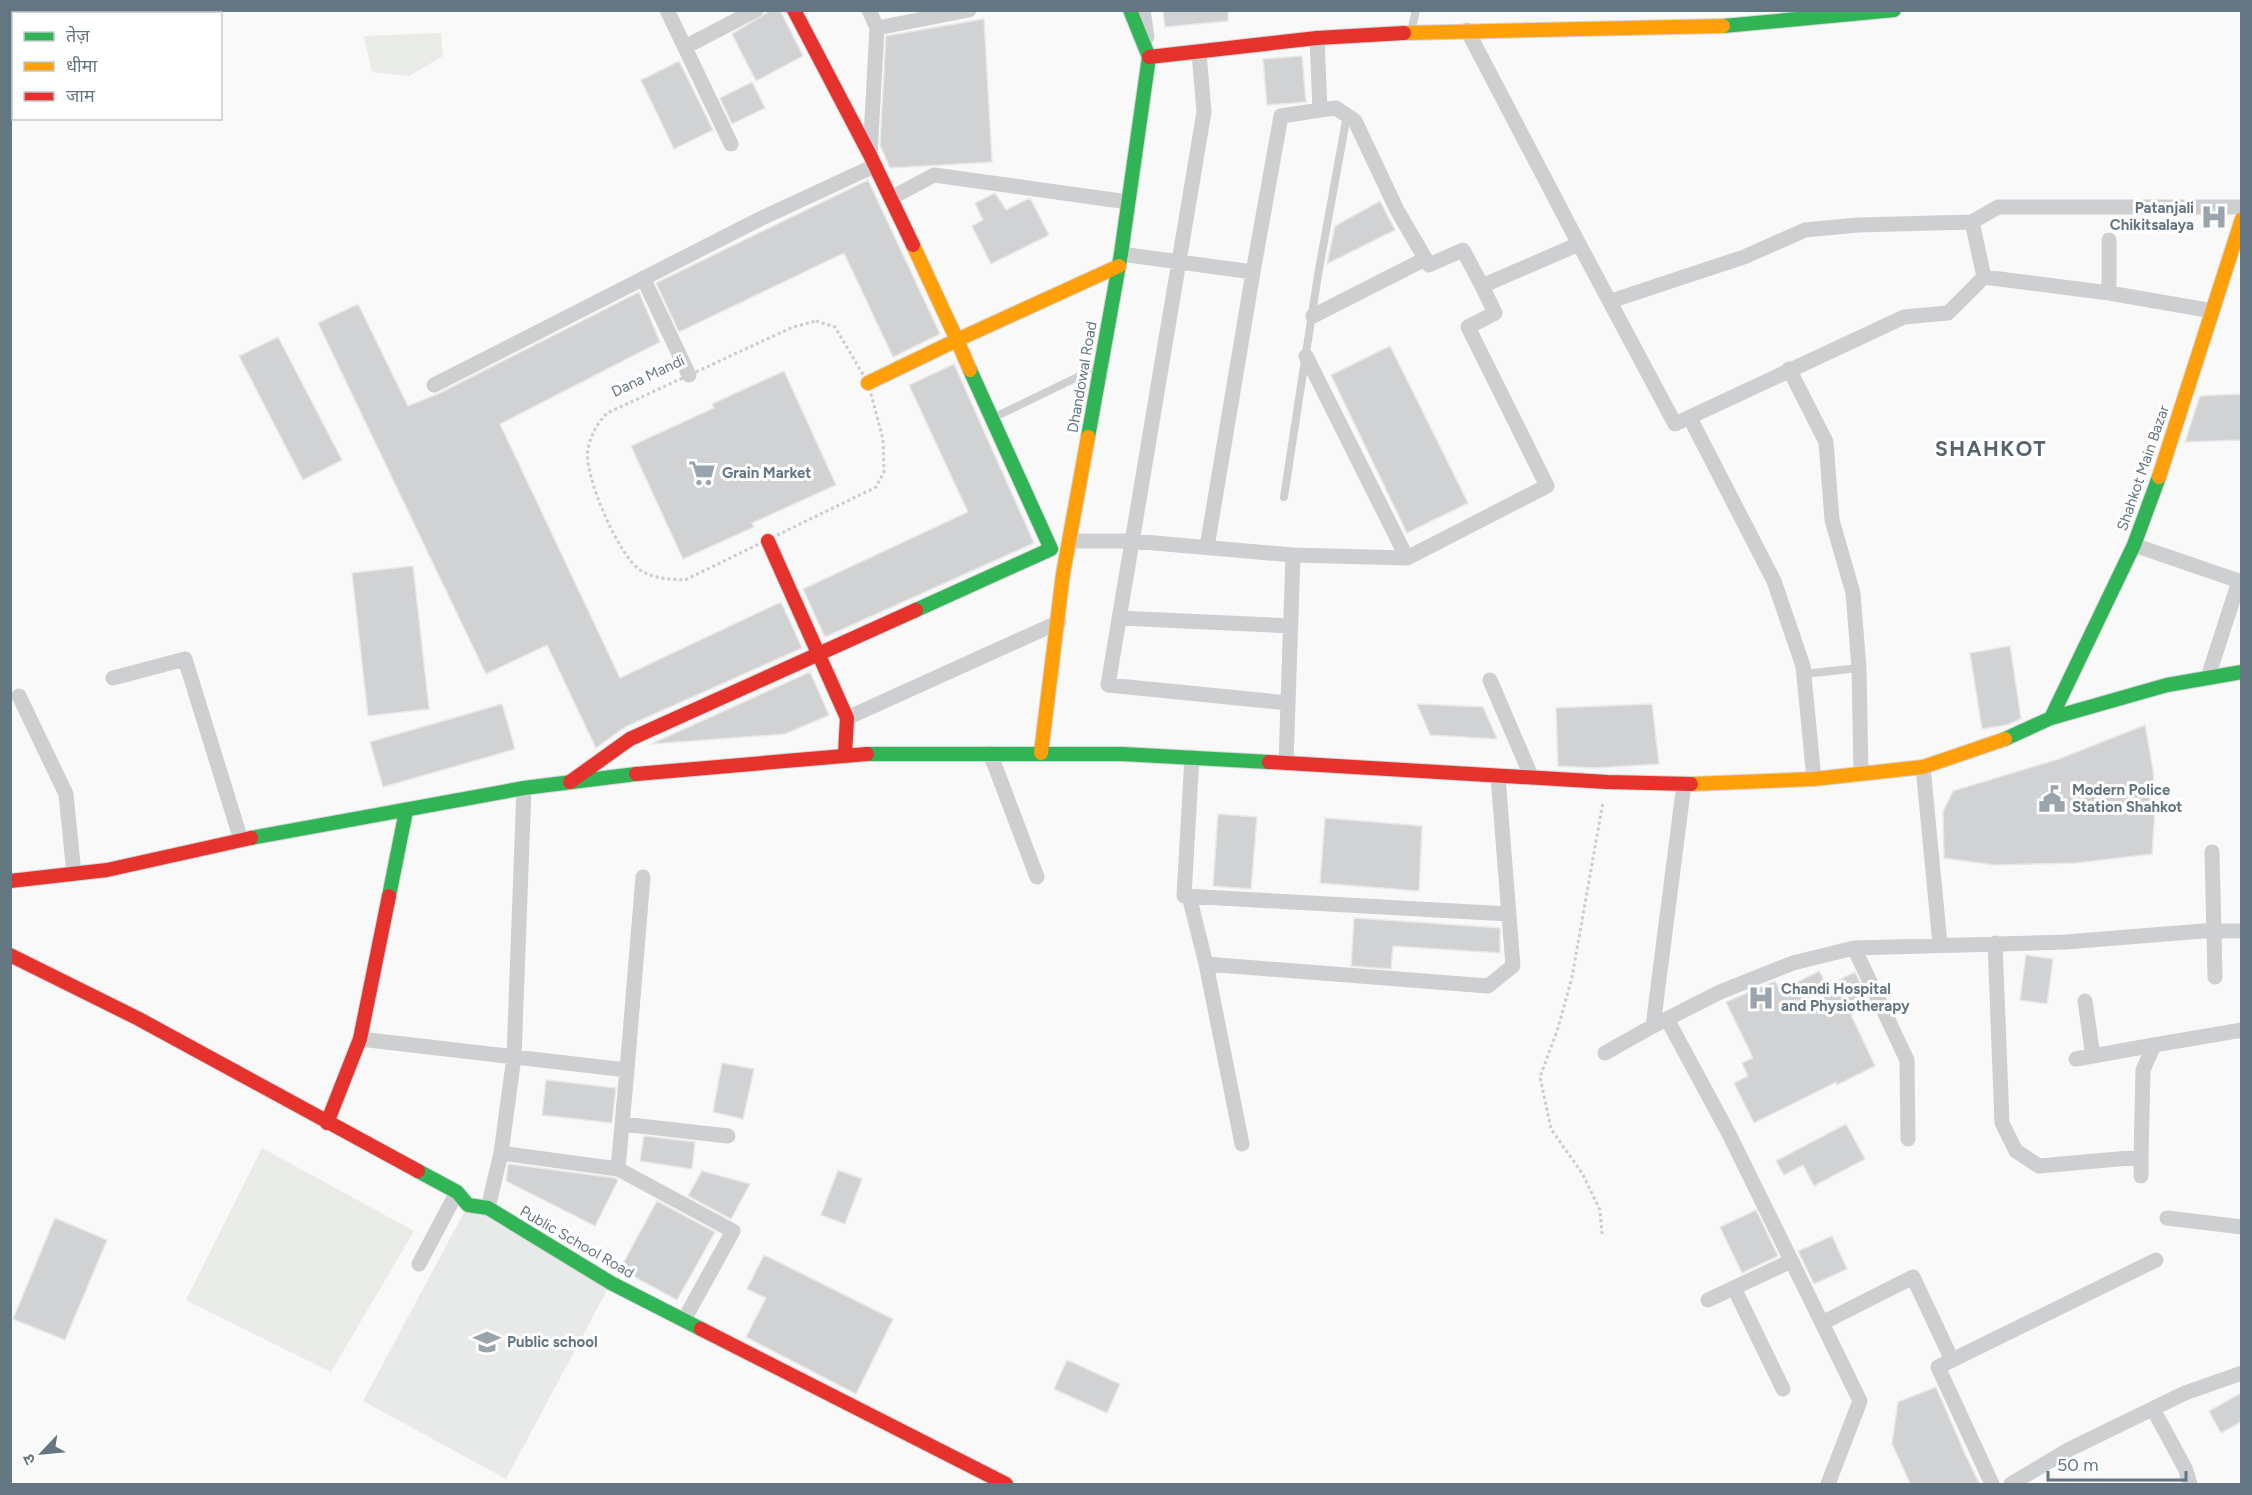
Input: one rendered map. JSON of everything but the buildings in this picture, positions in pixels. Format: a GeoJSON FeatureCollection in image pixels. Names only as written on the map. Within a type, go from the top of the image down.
{"type":"FeatureCollection","features":[{"type":"Feature","properties":{"kind":"street"},"geometry":{"type":"LineString","coordinates":[[667,10],[731,144]]}},
{"type":"Feature","properties":{"kind":"street"},"geometry":{"type":"LineString","coordinates":[[685,47],[756,10]]}},
{"type":"Feature","properties":{"kind":"street"},"geometry":{"type":"LineString","coordinates":[[794,10],[891,198],[1063,574]]}},
{"type":"Feature","properties":{"kind":"street"},"geometry":{"type":"LineString","coordinates":[[869,10],[877,28],[872,161]]}},
{"type":"Feature","properties":{"kind":"street"},"geometry":{"type":"LineString","coordinates":[[877,28],[969,10]]}},
{"type":"Feature","properties":{"kind":"street"},"geometry":{"type":"LineString","coordinates":[[1130,10],[1149,57]]}},
{"type":"Feature","properties":{"kind":"street"},"geometry":{"type":"LineString","coordinates":[[1143,10],[1149,57]]}},
{"type":"Feature","properties":{"kind":"street"},"geometry":{"type":"LineString","coordinates":[[1149,57],[1317,38],[1467,30],[1696,29],[1894,10]]}},
{"type":"Feature","properties":{"kind":"street"},"geometry":{"type":"LineString","coordinates":[[1467,30],[1675,424],[1904,317],[1948,312],[1984,277]]}},
{"type":"Feature","properties":{"kind":"street"},"geometry":{"type":"LineString","coordinates":[[1317,38],[1320,110]]}},
{"type":"Feature","properties":{"kind":"street"},"geometry":{"type":"LineString","coordinates":[[1199,52],[1204,112],[1108,685],[1288,703]]}},
{"type":"Feature","properties":{"kind":"street","name":"Dhandowal Road"},"geometry":{"type":"LineString","coordinates":[[1041,753],[1059,622],[1063,574],[1120,260],[1149,57]]}},
{"type":"Feature","properties":{"kind":"street"},"geometry":{"type":"LineString","coordinates":[[1069,541],[1132,541],[1293,555],[1407,558],[1547,486],[1468,327],[1495,313],[1463,250],[1429,265],[1397,210],[1355,121],[1336,108],[1281,116],[1207,547]]}},
{"type":"Feature","properties":{"kind":"street"},"geometry":{"type":"LineString","coordinates":[[434,385],[872,161]]}},
{"type":"Feature","properties":{"kind":"street"},"geometry":{"type":"LineString","coordinates":[[891,198],[934,175],[1128,202]]}},
{"type":"Feature","properties":{"kind":"street"},"geometry":{"type":"LineString","coordinates":[[1611,302],[1744,257],[1805,230],[1858,225],[1971,222],[1998,207],[2241,207]]}},
{"type":"Feature","properties":{"kind":"street","name":"Shahkot Main Bazar"},"geometry":{"type":"LineString","coordinates":[[2051,718],[2134,545],[2175,432],[2241,219]]}},
{"type":"Feature","properties":{"kind":"street"},"geometry":{"type":"LineString","coordinates":[[1971,222],[1984,277]]}},
{"type":"Feature","properties":{"kind":"street"},"geometry":{"type":"LineString","coordinates":[[2109,240],[2109,293]]}},
{"type":"Feature","properties":{"kind":"street"},"geometry":{"type":"LineString","coordinates":[[1482,286],[1579,244]]}},
{"type":"Feature","properties":{"kind":"street"},"geometry":{"type":"LineString","coordinates":[[1313,316],[1425,259]]}},
{"type":"Feature","properties":{"kind":"street"},"geometry":{"type":"LineString","coordinates":[[868,383],[1120,260],[1179,262],[1253,272]]}},
{"type":"Feature","properties":{"kind":"street"},"geometry":{"type":"LineString","coordinates":[[1984,277],[2109,293],[2213,311]]}},
{"type":"Feature","properties":{"kind":"street"},"geometry":{"type":"LineString","coordinates":[[642,278],[689,375]]}},
{"type":"Feature","properties":{"kind":"street"},"geometry":{"type":"LineString","coordinates":[[1305,356],[1407,558]]}},
{"type":"Feature","properties":{"kind":"street"},"geometry":{"type":"LineString","coordinates":[[1790,369],[1826,442],[1832,520],[1853,593],[1859,668],[1861,774]]}},
{"type":"Feature","properties":{"kind":"street"},"geometry":{"type":"LineString","coordinates":[[1690,418],[1774,581],[1804,674],[1814,779]]}},
{"type":"Feature","properties":{"kind":"street"},"geometry":{"type":"LineString","coordinates":[[768,541],[847,718],[845,754]]}},
{"type":"Feature","properties":{"kind":"street"},"geometry":{"type":"LineString","coordinates":[[2134,545],[2240,578],[2208,676]]}},
{"type":"Feature","properties":{"kind":"street"},"geometry":{"type":"LineString","coordinates":[[567,784],[630,739],[1051,549]]}},
{"type":"Feature","properties":{"kind":"street"},"geometry":{"type":"LineString","coordinates":[[1286,762],[1293,555]]}},
{"type":"Feature","properties":{"kind":"street"},"geometry":{"type":"LineString","coordinates":[[1119,618],[1291,626]]}},
{"type":"Feature","properties":{"kind":"street"},"geometry":{"type":"LineString","coordinates":[[847,718],[1059,622]]}},
{"type":"Feature","properties":{"kind":"street"},"geometry":{"type":"LineString","coordinates":[[113,678],[184,659],[241,840]]}},
{"type":"Feature","properties":{"kind":"street"},"geometry":{"type":"LineString","coordinates":[[10,881],[107,870],[241,840],[524,788],[666,770],[845,754],[1041,753],[1192,757],[1498,777],[1684,784],[1814,779],[1923,767],[2022,733],[2051,718],[2167,685],[2241,672]]}},
{"type":"Feature","properties":{"kind":"street"},"geometry":{"type":"LineString","coordinates":[[1490,680],[1532,778]]}},
{"type":"Feature","properties":{"kind":"street"},"geometry":{"type":"LineString","coordinates":[[19,696],[66,794],[74,874]]}},
{"type":"Feature","properties":{"kind":"street"},"geometry":{"type":"LineString","coordinates":[[990,753],[1037,877]]}},
{"type":"Feature","properties":{"kind":"street"},"geometry":{"type":"LineString","coordinates":[[1192,757],[1184,896],[1509,914]]}},
{"type":"Feature","properties":{"kind":"street"},"geometry":{"type":"LineString","coordinates":[[1923,767],[1940,944]]}},
{"type":"Feature","properties":{"kind":"street"},"geometry":{"type":"LineString","coordinates":[[1206,964],[1488,986],[1513,966],[1498,777]]}},
{"type":"Feature","properties":{"kind":"street"},"geometry":{"type":"LineString","coordinates":[[1684,784],[1660,1022],[1791,1261],[1860,1401],[1828,1485]]}},
{"type":"Feature","properties":{"kind":"street"},"geometry":{"type":"LineString","coordinates":[[488,1208],[501,1153],[514,1057],[524,788]]}},
{"type":"Feature","properties":{"kind":"street"},"geometry":{"type":"LineString","coordinates":[[327,1123],[360,1039],[405,811]]}},
{"type":"Feature","properties":{"kind":"street"},"geometry":{"type":"LineString","coordinates":[[2212,852],[2212,932],[2215,977]]}},
{"type":"Feature","properties":{"kind":"street"},"geometry":{"type":"LineString","coordinates":[[618,1169],[643,877]]}},
{"type":"Feature","properties":{"kind":"street"},"geometry":{"type":"LineString","coordinates":[[1189,896],[1206,964],[1242,1144]]}},
{"type":"Feature","properties":{"kind":"street"},"geometry":{"type":"LineString","coordinates":[[1605,1053],[1720,992],[1793,963],[1854,948],[2066,942],[2241,932]]}},
{"type":"Feature","properties":{"kind":"street"},"geometry":{"type":"LineString","coordinates":[[1995,943],[2002,1123],[2016,1151],[2039,1166],[2141,1157]]}},
{"type":"Feature","properties":{"kind":"street"},"geometry":{"type":"LineString","coordinates":[[1854,948],[1907,1060],[1908,1139]]}},
{"type":"Feature","properties":{"kind":"street","name":"Public School Road"},"geometry":{"type":"LineString","coordinates":[[10,955],[138,1019],[457,1192],[468,1205],[488,1208],[611,1283],[685,1318],[1006,1485]]}},
{"type":"Feature","properties":{"kind":"street"},"geometry":{"type":"LineString","coordinates":[[2085,1001],[2093,1056]]}},
{"type":"Feature","properties":{"kind":"street"},"geometry":{"type":"LineString","coordinates":[[2076,1059],[2241,1030]]}},
{"type":"Feature","properties":{"kind":"street"},"geometry":{"type":"LineString","coordinates":[[360,1039],[627,1070]]}},
{"type":"Feature","properties":{"kind":"street"},"geometry":{"type":"LineString","coordinates":[[2141,1176],[2143,1070],[2154,1045]]}},
{"type":"Feature","properties":{"kind":"street"},"geometry":{"type":"LineString","coordinates":[[622,1124],[728,1136]]}},
{"type":"Feature","properties":{"kind":"street"},"geometry":{"type":"LineString","coordinates":[[501,1153],[618,1169],[733,1231],[685,1318]]}},
{"type":"Feature","properties":{"kind":"street"},"geometry":{"type":"LineString","coordinates":[[419,1264],[457,1192]]}},
{"type":"Feature","properties":{"kind":"street"},"geometry":{"type":"LineString","coordinates":[[2167,1218],[2241,1227]]}},
{"type":"Feature","properties":{"kind":"street"},"geometry":{"type":"LineString","coordinates":[[1992,1485],[1938,1367],[2156,1260]]}},
{"type":"Feature","properties":{"kind":"street"},"geometry":{"type":"LineString","coordinates":[[1708,1300],[1791,1261]]}},
{"type":"Feature","properties":{"kind":"street"},"geometry":{"type":"LineString","coordinates":[[1822,1323],[1913,1277],[1952,1360]]}},
{"type":"Feature","properties":{"kind":"street"},"geometry":{"type":"LineString","coordinates":[[1734,1288],[1783,1389]]}},
{"type":"Feature","properties":{"kind":"street"},"geometry":{"type":"LineString","coordinates":[[2011,1485],[2070,1449],[2185,1394],[2241,1373]]}},
{"type":"Feature","properties":{"kind":"street"},"geometry":{"type":"LineString","coordinates":[[2153,1409],[2185,1468],[2190,1485]]}},
{"type":"Feature","properties":{"kind":"lane"},"geometry":{"type":"LineString","coordinates":[[1410,33],[1416,10]]}},
{"type":"Feature","properties":{"kind":"lane"},"geometry":{"type":"LineString","coordinates":[[1284,496],[1305,356],[1347,115]]}},
{"type":"Feature","properties":{"kind":"lane"},"geometry":{"type":"LineString","coordinates":[[992,419],[1100,366]]}},
{"type":"Feature","properties":{"kind":"lane"},"geometry":{"type":"LineString","coordinates":[[1804,674],[1859,668]]}},
{"type":"Feature","properties":{"kind":"path","name":"Dana Mandi"},"geometry":{"type":"LineString","coordinates":[[816,321],[835,327],[868,383],[883,440],[884,472],[876,487],[685,580],[659,578],[639,569],[624,551],[590,478],[587,451],[594,427],[607,413],[794,327],[816,321]]}},
{"type":"Feature","properties":{"kind":"path"},"geometry":{"type":"LineString","coordinates":[[1602,1234],[1600,1210],[1596,1200],[1582,1173],[1551,1129],[1540,1077],[1558,1028],[1572,977],[1607,782]]}},
{"type":"Feature","properties":{"kind":"shaded area"},"geometry":{"type":"Polygon","coordinates":[[[441,33],[443,56],[409,76],[372,72],[364,36],[441,33]]]}},
{"type":"Feature","properties":{"kind":"shaded area"},"geometry":{"type":"Polygon","coordinates":[[[262,1148],[414,1231],[331,1372],[186,1300],[262,1148]]]}},
{"type":"Feature","properties":{"kind":"shaded area","name":"Public school"},"geometry":{"type":"Polygon","coordinates":[[[468,1205],[611,1283],[506,1479],[363,1401],[468,1205]]]}},
{"type":"Feature","properties":{"kind":"traffic: fast"},"geometry":{"type":"LineString","coordinates":[[1088,437],[1121,254],[1149,57],[1130,10]]}},
{"type":"Feature","properties":{"kind":"traffic: fast"},"geometry":{"type":"LineString","coordinates":[[1723,26],[1894,10]]}},
{"type":"Feature","properties":{"kind":"traffic: fast"},"geometry":{"type":"LineString","coordinates":[[916,610],[1051,549],[970,370]]}},
{"type":"Feature","properties":{"kind":"traffic: fast"},"geometry":{"type":"LineString","coordinates":[[2051,718],[2134,545],[2159,477]]}},
{"type":"Feature","properties":{"kind":"traffic: fast"},"geometry":{"type":"LineString","coordinates":[[2005,739],[2051,718],[2167,685],[2242,672]]}},
{"type":"Feature","properties":{"kind":"traffic: fast"},"geometry":{"type":"LineString","coordinates":[[867,754],[1122,754],[1269,762]]}},
{"type":"Feature","properties":{"kind":"traffic: fast"},"geometry":{"type":"LineString","coordinates":[[251,838],[524,788],[636,774]]}},
{"type":"Feature","properties":{"kind":"traffic: fast"},"geometry":{"type":"LineString","coordinates":[[389,896],[406,811]]}},
{"type":"Feature","properties":{"kind":"traffic: fast"},"geometry":{"type":"LineString","coordinates":[[418,1171],[457,1192],[468,1205],[488,1208],[611,1283],[701,1329]]}},
{"type":"Feature","properties":{"kind":"traffic: slow"},"geometry":{"type":"LineString","coordinates":[[1404,33],[1723,26]]}},
{"type":"Feature","properties":{"kind":"traffic: slow"},"geometry":{"type":"LineString","coordinates":[[2159,477],[2242,219]]}},
{"type":"Feature","properties":{"kind":"traffic: slow"},"geometry":{"type":"LineString","coordinates":[[913,245],[957,340],[1119,266]]}},
{"type":"Feature","properties":{"kind":"traffic: slow"},"geometry":{"type":"LineString","coordinates":[[868,383],[957,340],[970,370]]}},
{"type":"Feature","properties":{"kind":"traffic: slow"},"geometry":{"type":"LineString","coordinates":[[1041,753],[1063,574],[1088,437]]}},
{"type":"Feature","properties":{"kind":"traffic: slow"},"geometry":{"type":"LineString","coordinates":[[1691,784],[1814,779],[1923,767],[2005,739]]}},
{"type":"Feature","properties":{"kind":"traffic: jam"},"geometry":{"type":"LineString","coordinates":[[794,10],[870,155],[913,245]]}},
{"type":"Feature","properties":{"kind":"traffic: jam"},"geometry":{"type":"LineString","coordinates":[[1149,57],[1317,38],[1404,33]]}},
{"type":"Feature","properties":{"kind":"traffic: jam"},"geometry":{"type":"LineString","coordinates":[[768,541],[847,718],[845,754]]}},
{"type":"Feature","properties":{"kind":"traffic: jam"},"geometry":{"type":"LineString","coordinates":[[570,782],[630,739],[916,610]]}},
{"type":"Feature","properties":{"kind":"traffic: jam"},"geometry":{"type":"LineString","coordinates":[[636,774],[867,754]]}},
{"type":"Feature","properties":{"kind":"traffic: jam"},"geometry":{"type":"LineString","coordinates":[[1269,762],[1607,782],[1691,784]]}},
{"type":"Feature","properties":{"kind":"traffic: jam"},"geometry":{"type":"LineString","coordinates":[[10,881],[107,870],[251,838]]}},
{"type":"Feature","properties":{"kind":"traffic: jam"},"geometry":{"type":"LineString","coordinates":[[327,1123],[360,1039],[389,896]]}},
{"type":"Feature","properties":{"kind":"traffic: jam"},"geometry":{"type":"LineString","coordinates":[[10,955],[139,1019],[418,1171]]}},
{"type":"Feature","properties":{"kind":"traffic: jam"},"geometry":{"type":"LineString","coordinates":[[701,1329],[1006,1484]]}},
{"type":"Feature","properties":{"kind":"place","name":"Patanjali Chikitsalaya"},"geometry":{"type":"Point","coordinates":[2214,217]}},
{"type":"Feature","properties":{"kind":"place","name":"Grain Market"},"geometry":{"type":"Point","coordinates":[702,473]}},
{"type":"Feature","properties":{"kind":"place","name":"Modern Police Station Shahkot"},"geometry":{"type":"Point","coordinates":[2052,799]}},
{"type":"Feature","properties":{"kind":"place","name":"Chandi Hospital and Physiotherapy"},"geometry":{"type":"Point","coordinates":[1761,998]}},
{"type":"Feature","properties":{"kind":"place","name":"Public school"},"geometry":{"type":"Point","coordinates":[487,1342]}},
{"type":"Feature","properties":{"kind":"district","name":"SHAHKOT"},"geometry":{"type":"Point","coordinates":[1991,449]}}]}
